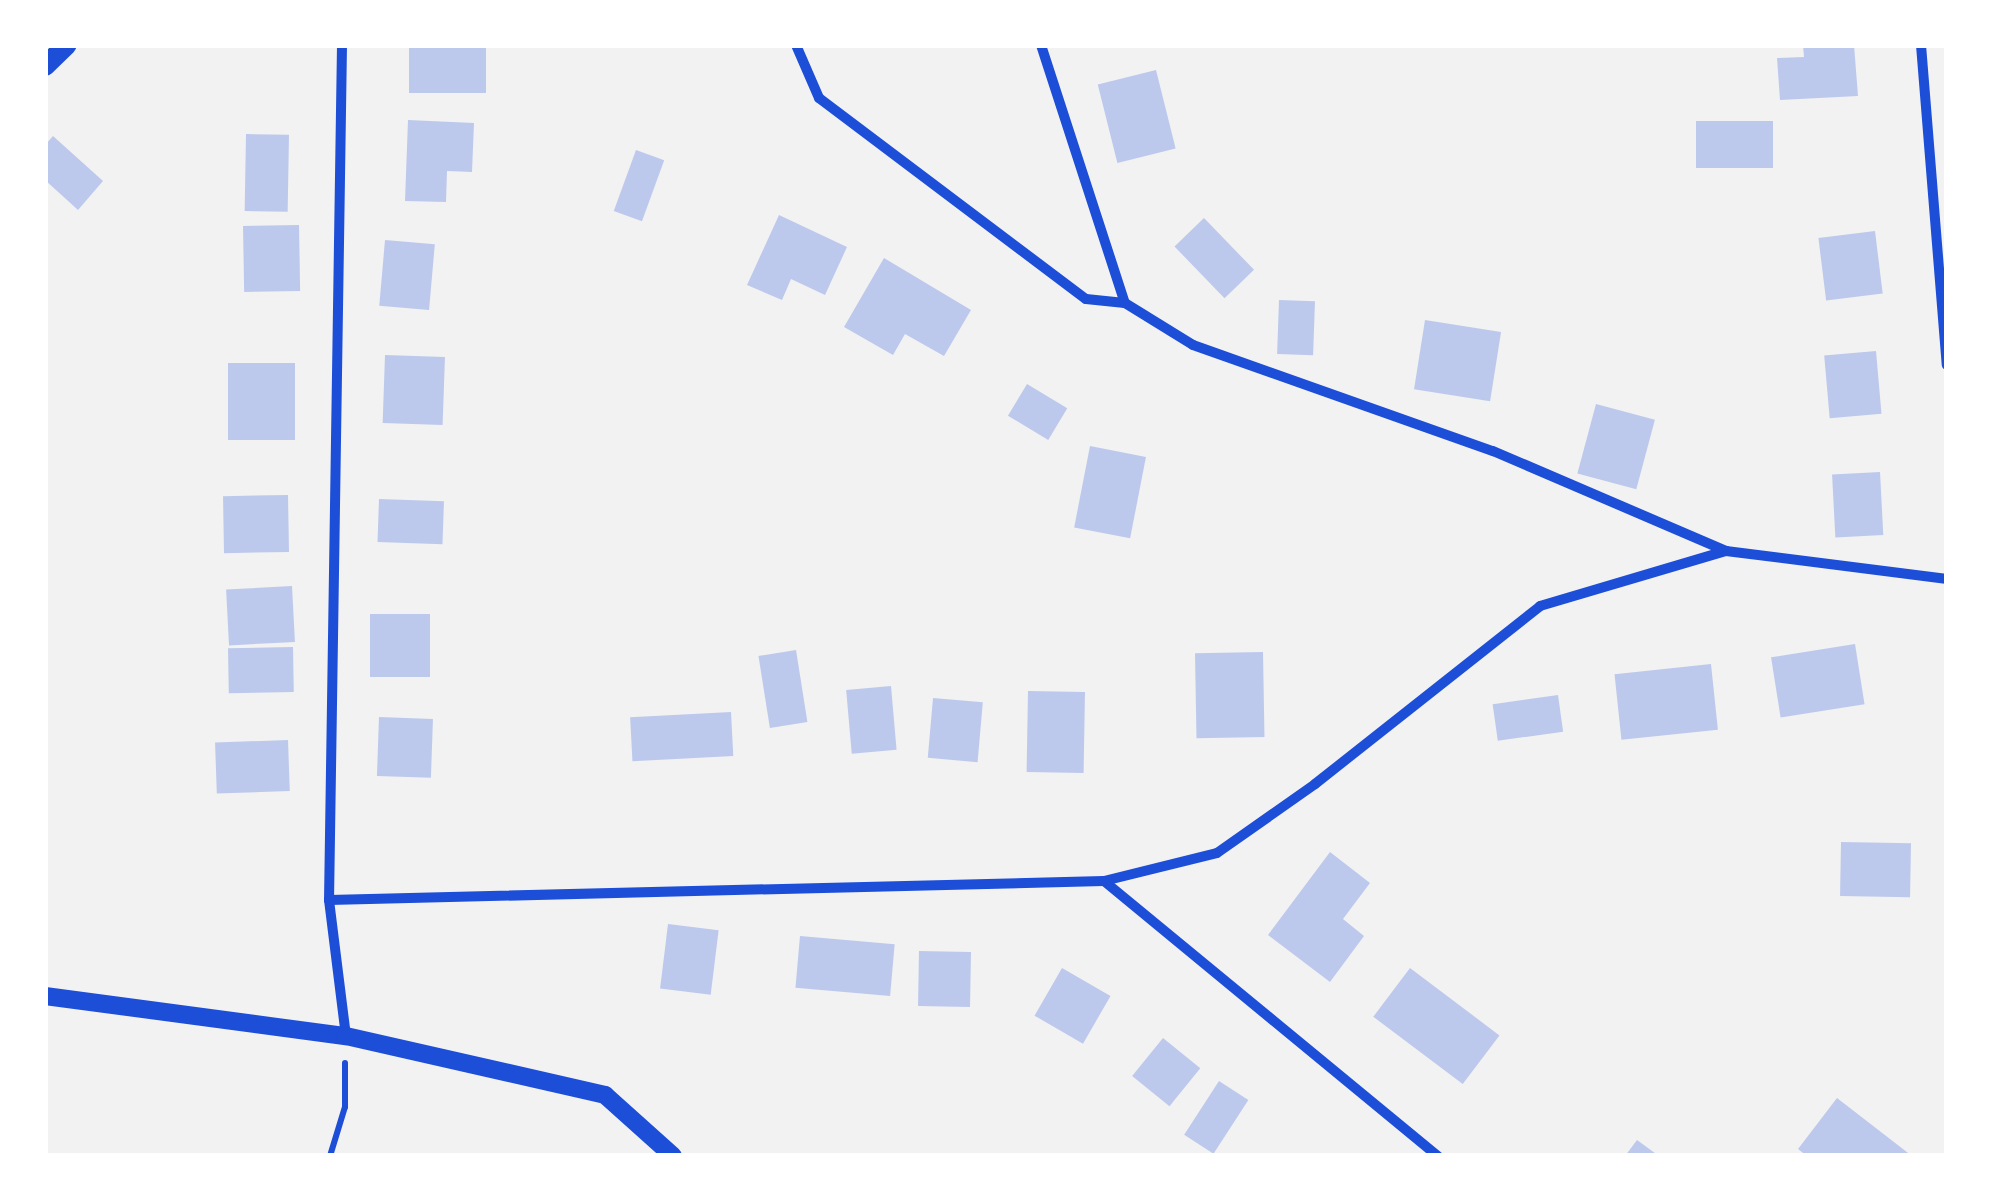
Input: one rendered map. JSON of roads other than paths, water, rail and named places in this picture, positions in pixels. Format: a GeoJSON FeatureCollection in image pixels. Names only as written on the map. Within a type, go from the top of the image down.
{"type":"FeatureCollection","features":[{"type":"Feature","properties":{"kind":"main road"},"geometry":{"type":"LineString","coordinates":[[45,66],[67,45]]}},
{"type":"Feature","properties":{"kind":"street"},"geometry":{"type":"LineString","coordinates":[[342,45],[330,900],[346,1036]]}},
{"type":"Feature","properties":{"kind":"street"},"geometry":{"type":"LineString","coordinates":[[796,45],[819,98],[1086,299],[1126,303],[1194,345],[1493,451],[1726,551],[1947,579]]}},
{"type":"Feature","properties":{"kind":"street"},"geometry":{"type":"LineString","coordinates":[[1041,45],[1126,303]]}},
{"type":"Feature","properties":{"kind":"street"},"geometry":{"type":"LineString","coordinates":[[1920,45],[1947,365]]}},
{"type":"Feature","properties":{"kind":"street"},"geometry":{"type":"LineString","coordinates":[[330,900],[1104,881],[1216,853],[1315,784],[1540,606],[1726,551]]}},
{"type":"Feature","properties":{"kind":"street"},"geometry":{"type":"LineString","coordinates":[[1104,881],[1438,1156]]}},
{"type":"Feature","properties":{"kind":"street"},"geometry":{"type":"LineString","coordinates":[[45,996],[346,1036],[605,1095],[673,1156]]}}]}
